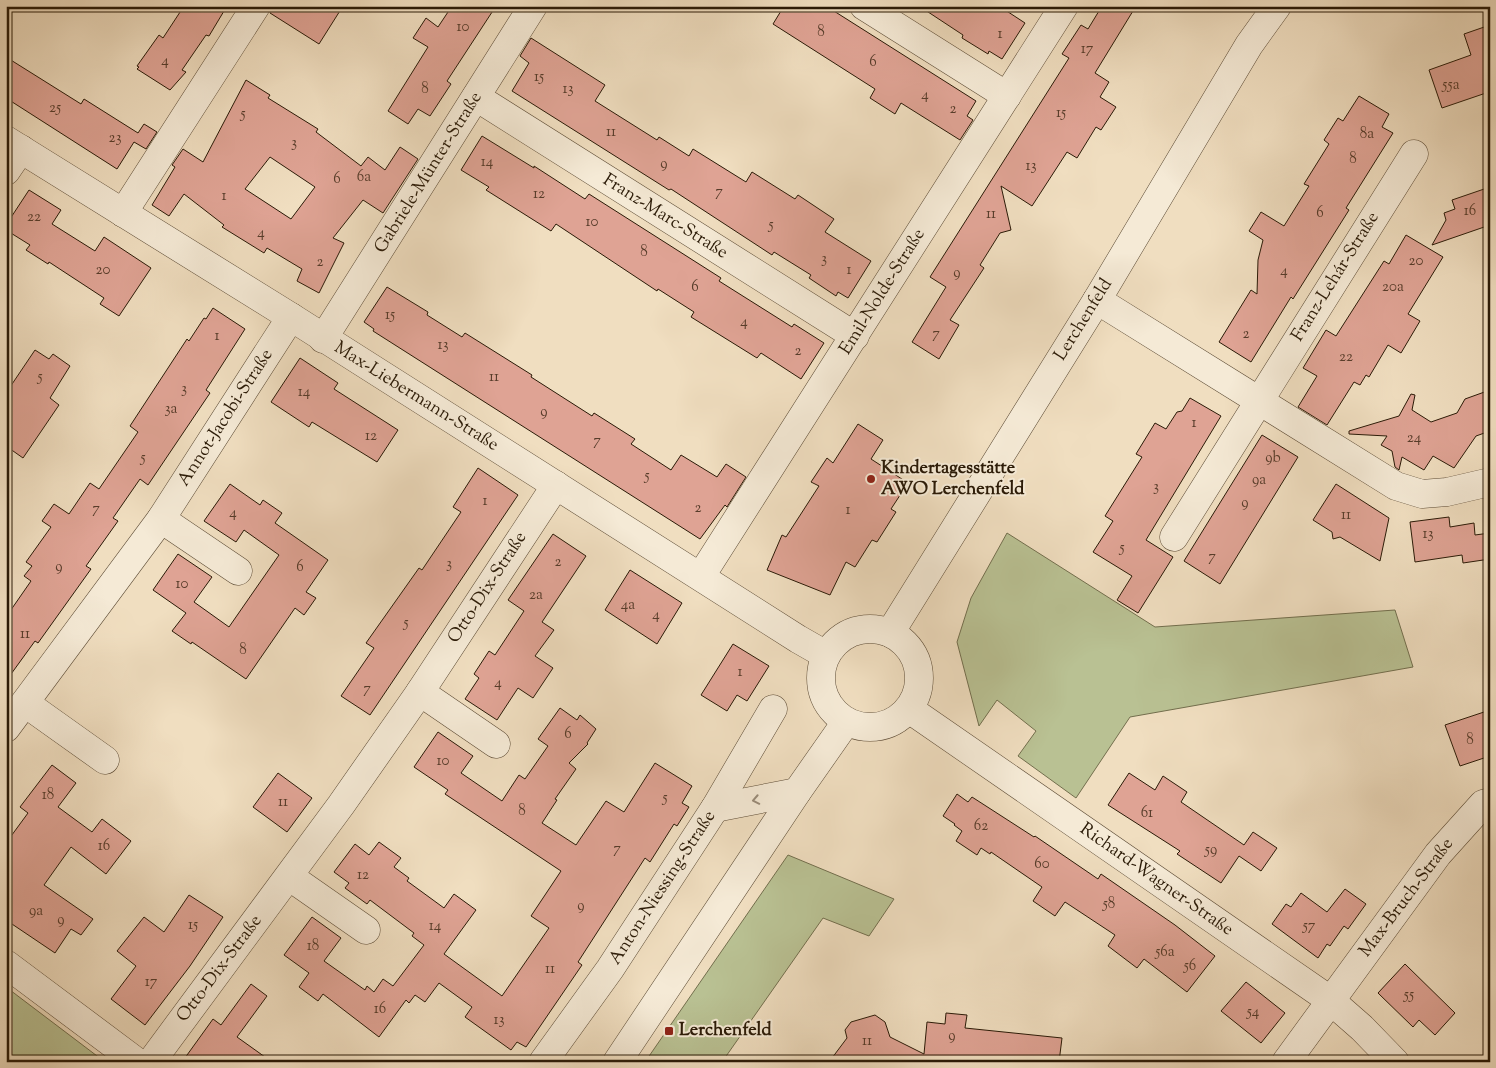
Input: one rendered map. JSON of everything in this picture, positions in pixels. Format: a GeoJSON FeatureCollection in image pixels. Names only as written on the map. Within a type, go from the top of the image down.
{"type":"FeatureCollection","features":[{"type":"Feature","properties":{"kind":"street"},"geometry":{"type":"LineString","coordinates":[[123,213],[256,6]]}},
{"type":"Feature","properties":{"kind":"street","name":"Gabriele-Münter-Straße"},"geometry":{"type":"LineString","coordinates":[[323,339],[533,6]]}},
{"type":"Feature","properties":{"kind":"street"},"geometry":{"type":"LineString","coordinates":[[864,6],[1007,96]]}},
{"type":"Feature","properties":{"kind":"street","name":"Emil-Nolde-Straße"},"geometry":{"type":"LineString","coordinates":[[701,576],[1064,6]]}},
{"type":"Feature","properties":{"kind":"street","name":"Lerchenfeld"},"geometry":{"type":"LineString","coordinates":[[890,633],[1097,300],[1249,45],[1277,6]]}},
{"type":"Feature","properties":{"kind":"street","name":"Franz-Marc-Straße"},"geometry":{"type":"LineString","coordinates":[[476,97],[855,336]]}},
{"type":"Feature","properties":{"kind":"street","name":"Max-Liebermann-Straße"},"geometry":{"type":"LineString","coordinates":[[11,153],[123,213],[826,655]]}},
{"type":"Feature","properties":{"kind":"street","name":"Franz-Lehár-Straße"},"geometry":{"type":"LineString","coordinates":[[1174,537],[1258,400],[1414,154]]}},
{"type":"Feature","properties":{"kind":"street"},"geometry":{"type":"LineString","coordinates":[[1097,300],[1396,486],[1422,494],[1447,492],[1490,482]]}},
{"type":"Feature","properties":{"kind":"street","name":"Annot-Jacobi-Straße"},"geometry":{"type":"LineString","coordinates":[[6,728],[161,519],[291,317]]}},
{"type":"Feature","properties":{"kind":"street","name":"Otto-Dix-Straße"},"geometry":{"type":"LineString","coordinates":[[151,1062],[290,877],[420,692],[556,485]]}},
{"type":"Feature","properties":{"kind":"street"},"geometry":{"type":"LineString","coordinates":[[161,519],[238,571]]}},
{"type":"Feature","properties":{"kind":"street"},"geometry":{"type":"LineString","coordinates":[[872,628],[890,633],[905,643],[915,658],[920,675],[917,693],[909,709],[896,720],[880,727],[862,727],[846,722],[834,712],[825,700],[820,684],[821,669],[826,655],[838,640],[854,631],[872,628]]}},
{"type":"Feature","properties":{"kind":"street"},"geometry":{"type":"LineString","coordinates":[[420,692],[496,744]]}},
{"type":"Feature","properties":{"kind":"street"},"geometry":{"type":"LineString","coordinates":[[25,702],[105,760]]}},
{"type":"Feature","properties":{"kind":"street","name":"Anton-Niessing-Straße"},"geometry":{"type":"LineString","coordinates":[[543,1062],[610,969],[715,808],[773,708]]}},
{"type":"Feature","properties":{"kind":"street","name":"Richard-Wagner-Straße"},"geometry":{"type":"LineString","coordinates":[[909,709],[1330,1000],[1362,1028],[1395,1062]]}},
{"type":"Feature","properties":{"kind":"street"},"geometry":{"type":"LineString","coordinates":[[617,1062],[797,792],[846,722]]}},
{"type":"Feature","properties":{"kind":"street"},"geometry":{"type":"LineString","coordinates":[[715,808],[797,792]]}},
{"type":"Feature","properties":{"kind":"street","name":"Max-Bruch-Straße"},"geometry":{"type":"LineString","coordinates":[[1286,1062],[1438,854],[1482,804],[1490,802]]}},
{"type":"Feature","properties":{"kind":"street"},"geometry":{"type":"LineString","coordinates":[[290,877],[366,930]]}},
{"type":"Feature","properties":{"kind":"street"},"geometry":{"type":"LineString","coordinates":[[6,964],[137,1062]]}},
{"type":"Feature","properties":{"kind":"green space"},"geometry":{"type":"Polygon","coordinates":[[[1007,533],[1155,627],[1395,610],[1413,667],[1130,717],[1076,798],[1018,756],[1036,731],[997,700],[979,726],[957,642],[971,598],[1007,533]]]}},
{"type":"Feature","properties":{"kind":"green space"},"geometry":{"type":"Polygon","coordinates":[[[788,855],[894,899],[869,936],[823,918],[722,1062],[645,1062],[788,855]]]}},
{"type":"Feature","properties":{"kind":"green space"},"geometry":{"type":"Polygon","coordinates":[[[6,987],[105,1062],[6,1062],[6,987]]]}},
{"type":"Feature","properties":{"kind":"building"},"geometry":{"type":"Polygon","coordinates":[[[184,6],[227,6],[209,36],[206,35],[182,70],[186,72],[170,90],[137,69],[139,67],[137,66],[159,35],[163,38],[184,6]]]}},
{"type":"Feature","properties":{"kind":"building"},"geometry":{"type":"Polygon","coordinates":[[[272,6],[343,6],[319,44],[270,13],[272,6]]]}},
{"type":"Feature","properties":{"kind":"building"},"geometry":{"type":"Polygon","coordinates":[[[452,6],[496,6],[447,81],[451,84],[430,116],[418,109],[408,124],[388,111],[428,47],[413,38],[426,18],[438,27],[452,6]]]}},
{"type":"Feature","properties":{"kind":"building"},"geometry":{"type":"Polygon","coordinates":[[[784,6],[826,6],[976,101],[967,116],[973,120],[960,140],[901,103],[895,114],[870,98],[875,89],[773,24],[784,6]]]}},
{"type":"Feature","properties":{"kind":"building"},"geometry":{"type":"Polygon","coordinates":[[[919,6],[999,6],[1025,23],[1002,59],[989,51],[988,54],[962,38],[963,35],[919,6]]]}},
{"type":"Feature","properties":{"kind":"building"},"geometry":{"type":"Polygon","coordinates":[[[1102,6],[1136,6],[1095,73],[1109,82],[1100,97],[1116,107],[1101,130],[1096,127],[1077,158],[1067,152],[1032,206],[1001,186],[1011,230],[1000,233],[980,265],[984,268],[950,320],[959,325],[939,359],[912,342],[946,287],[930,277],[1069,58],[1062,54],[1081,25],[1088,29],[1102,6]]]}},
{"type":"Feature","properties":{"kind":"building"},"geometry":{"type":"Polygon","coordinates":[[[1490,25],[1490,97],[1487,98],[1486,93],[1442,108],[1429,70],[1471,55],[1464,34],[1490,25]]]}},
{"type":"Feature","properties":{"kind":"building"},"geometry":{"type":"Polygon","coordinates":[[[531,38],[605,85],[595,101],[657,140],[659,137],[689,156],[693,149],[746,182],[752,172],[795,199],[798,195],[834,219],[825,232],[871,261],[848,298],[838,292],[836,296],[809,278],[811,275],[774,252],[772,255],[671,189],[669,190],[512,91],[529,63],[520,56],[531,38]]]}},
{"type":"Feature","properties":{"kind":"building"},"geometry":{"type":"Polygon","coordinates":[[[6,57],[81,104],[84,99],[138,133],[144,124],[157,132],[146,149],[134,142],[117,169],[6,98],[6,57]]]}},
{"type":"Feature","properties":{"kind":"building"},"geometry":{"type":"Polygon","coordinates":[[[246,80],[270,95],[268,98],[318,129],[316,132],[361,166],[368,157],[385,170],[400,147],[418,159],[383,213],[363,200],[333,238],[344,243],[319,293],[297,281],[302,269],[267,248],[264,253],[222,227],[224,225],[184,194],[169,216],[152,205],[175,167],[172,165],[183,149],[203,162],[246,80]],[[270,157],[245,189],[291,219],[315,187],[270,157]]]}},
{"type":"Feature","properties":{"kind":"building"},"geometry":{"type":"Polygon","coordinates":[[[1359,96],[1389,114],[1382,127],[1393,133],[1346,208],[1349,210],[1293,299],[1291,297],[1251,362],[1219,342],[1251,290],[1257,294],[1258,260],[1263,240],[1249,231],[1261,212],[1284,226],[1309,186],[1304,184],[1329,144],[1324,140],[1338,118],[1343,121],[1359,96]]]}},
{"type":"Feature","properties":{"kind":"building"},"geometry":{"type":"Polygon","coordinates":[[[482,136],[534,168],[534,166],[585,199],[589,194],[721,278],[719,281],[792,327],[794,324],[824,343],[801,379],[761,353],[757,358],[691,317],[694,312],[658,289],[657,291],[556,224],[551,231],[486,190],[489,187],[461,170],[482,136]]]}},
{"type":"Feature","properties":{"kind":"building"},"geometry":{"type":"Polygon","coordinates":[[[1490,187],[1490,225],[1432,245],[1446,220],[1444,213],[1455,209],[1452,200],[1490,187]]]}},
{"type":"Feature","properties":{"kind":"building"},"geometry":{"type":"Polygon","coordinates":[[[29,190],[61,210],[52,224],[95,251],[104,237],[151,268],[119,316],[100,304],[104,298],[49,262],[48,264],[26,250],[30,245],[6,230],[6,225],[29,190]]]}},
{"type":"Feature","properties":{"kind":"building"},"geometry":{"type":"Polygon","coordinates":[[[1406,235],[1443,257],[1408,314],[1420,321],[1401,353],[1388,345],[1369,377],[1366,375],[1360,385],[1354,382],[1327,425],[1298,407],[1317,376],[1303,368],[1326,330],[1336,336],[1384,261],[1389,264],[1406,235]]]}},
{"type":"Feature","properties":{"kind":"building"},"geometry":{"type":"Polygon","coordinates":[[[387,287],[428,312],[427,315],[462,337],[465,333],[592,416],[594,413],[635,439],[631,444],[671,470],[681,455],[717,477],[726,464],[746,477],[727,507],[725,505],[700,539],[373,331],[374,329],[364,322],[387,287]]]}},
{"type":"Feature","properties":{"kind":"building"},"geometry":{"type":"Polygon","coordinates":[[[213,308],[245,329],[206,390],[210,393],[148,485],[140,479],[113,518],[118,521],[86,566],[91,569],[38,643],[35,641],[6,681],[6,617],[31,581],[24,576],[32,566],[26,562],[51,527],[42,521],[54,504],[69,514],[90,483],[99,489],[138,432],[130,426],[187,339],[189,341],[213,308]]]}},
{"type":"Feature","properties":{"kind":"building"},"geometry":{"type":"Polygon","coordinates":[[[35,350],[49,359],[53,354],[70,366],[50,398],[59,405],[23,458],[6,446],[6,393],[35,350]]]}},
{"type":"Feature","properties":{"kind":"building"},"geometry":{"type":"Polygon","coordinates":[[[300,358],[338,383],[334,389],[398,430],[377,462],[312,422],[309,427],[271,402],[300,358]]]}},
{"type":"Feature","properties":{"kind":"building"},"geometry":{"type":"Polygon","coordinates":[[[1490,390],[1490,431],[1476,436],[1454,468],[1433,456],[1424,470],[1402,457],[1399,470],[1395,467],[1392,451],[1381,445],[1387,436],[1349,434],[1349,431],[1399,416],[1411,394],[1415,395],[1412,410],[1431,422],[1457,413],[1465,399],[1490,390]]]}},
{"type":"Feature","properties":{"kind":"building"},"geometry":{"type":"Polygon","coordinates":[[[1190,398],[1221,416],[1146,540],[1173,557],[1138,613],[1117,600],[1132,576],[1093,552],[1113,521],[1105,516],[1142,457],[1136,454],[1155,423],[1166,429],[1177,412],[1182,411],[1190,398]]]}},
{"type":"Feature","properties":{"kind":"building"},"geometry":{"type":"Polygon","coordinates":[[[858,424],[883,440],[871,459],[908,483],[891,509],[896,512],[877,542],[872,540],[855,567],[846,562],[830,595],[767,570],[782,535],[786,537],[819,486],[811,482],[827,458],[833,463],[858,424]]]}},
{"type":"Feature","properties":{"kind":"building"},"geometry":{"type":"Polygon","coordinates":[[[1262,435],[1298,457],[1220,584],[1184,561],[1262,435]]]}},
{"type":"Feature","properties":{"kind":"building"},"geometry":{"type":"Polygon","coordinates":[[[478,468],[518,495],[370,715],[341,696],[374,648],[366,643],[419,568],[422,570],[461,512],[453,507],[478,468]]]}},
{"type":"Feature","properties":{"kind":"building"},"geometry":{"type":"Polygon","coordinates":[[[230,484],[260,505],[263,500],[282,513],[275,523],[328,560],[306,592],[316,598],[304,615],[295,608],[246,679],[192,642],[191,644],[172,631],[186,613],[153,590],[178,554],[212,577],[194,602],[229,627],[279,555],[244,530],[236,542],[204,521],[230,484]]]}},
{"type":"Feature","properties":{"kind":"building"},"geometry":{"type":"Polygon","coordinates":[[[1336,484],[1389,518],[1380,561],[1340,537],[1333,539],[1332,532],[1313,520],[1336,484]]]}},
{"type":"Feature","properties":{"kind":"building"},"geometry":{"type":"Polygon","coordinates":[[[1449,517],[1450,527],[1474,523],[1475,535],[1490,533],[1490,559],[1463,563],[1462,555],[1415,562],[1410,522],[1449,517]]]}},
{"type":"Feature","properties":{"kind":"building"},"geometry":{"type":"Polygon","coordinates":[[[553,534],[586,556],[542,622],[554,630],[535,656],[553,668],[533,698],[518,688],[497,720],[465,699],[479,678],[474,674],[489,651],[495,655],[524,611],[508,600],[553,534]]]}},
{"type":"Feature","properties":{"kind":"building"},"geometry":{"type":"Polygon","coordinates":[[[630,570],[682,603],[657,644],[605,610],[630,570]]]}},
{"type":"Feature","properties":{"kind":"building"},"geometry":{"type":"Polygon","coordinates":[[[733,644],[769,666],[747,701],[737,695],[727,711],[701,695],[733,644]]]}},
{"type":"Feature","properties":{"kind":"building"},"geometry":{"type":"Polygon","coordinates":[[[560,708],[577,720],[580,715],[596,729],[588,744],[569,763],[576,769],[555,799],[557,800],[542,823],[576,845],[606,801],[624,812],[655,763],[692,786],[682,803],[689,807],[677,826],[674,824],[650,862],[645,858],[578,962],[582,965],[526,1047],[517,1042],[511,1050],[465,1017],[472,1007],[439,983],[425,1002],[415,995],[409,1003],[406,1000],[379,1037],[323,994],[318,1001],[299,987],[309,973],[284,955],[312,917],[341,938],[324,961],[365,990],[367,986],[374,992],[383,979],[393,986],[424,945],[412,936],[414,933],[370,900],[367,904],[345,888],[349,883],[334,872],[355,844],[369,855],[379,842],[401,858],[394,867],[409,878],[407,881],[444,908],[454,894],[476,910],[444,954],[502,996],[549,928],[531,916],[561,871],[445,794],[448,790],[414,767],[438,732],[473,756],[461,773],[502,801],[519,775],[525,779],[548,746],[538,739],[560,708]]]}},
{"type":"Feature","properties":{"kind":"building"},"geometry":{"type":"Polygon","coordinates":[[[1490,710],[1490,756],[1460,766],[1445,725],[1490,710]]]}},
{"type":"Feature","properties":{"kind":"building"},"geometry":{"type":"Polygon","coordinates":[[[52,765],[76,783],[58,807],[92,832],[102,819],[131,841],[106,874],[71,847],[44,885],[93,919],[81,935],[71,929],[55,953],[6,920],[6,843],[28,813],[20,807],[52,765]]]}},
{"type":"Feature","properties":{"kind":"building"},"geometry":{"type":"Polygon","coordinates":[[[278,773],[312,798],[287,832],[253,807],[278,773]]]}},
{"type":"Feature","properties":{"kind":"building"},"geometry":{"type":"Polygon","coordinates":[[[1129,773],[1155,790],[1163,776],[1187,792],[1181,802],[1244,845],[1253,832],[1277,848],[1261,871],[1239,856],[1221,883],[1177,854],[1180,851],[1108,805],[1129,773]]]}},
{"type":"Feature","properties":{"kind":"building"},"geometry":{"type":"Polygon","coordinates":[[[957,794],[968,802],[972,797],[1035,836],[1098,879],[1101,874],[1175,925],[1215,956],[1187,992],[1144,959],[1137,968],[1108,946],[1115,935],[1065,902],[1055,916],[1033,901],[1042,887],[991,852],[990,854],[981,848],[977,855],[956,841],[962,831],[943,816],[957,794]]]}},
{"type":"Feature","properties":{"kind":"building"},"geometry":{"type":"Polygon","coordinates":[[[1345,889],[1366,904],[1348,929],[1344,926],[1330,946],[1327,944],[1318,958],[1272,924],[1286,904],[1291,907],[1301,893],[1327,912],[1345,889]]]}},
{"type":"Feature","properties":{"kind":"building"},"geometry":{"type":"Polygon","coordinates":[[[189,895],[223,917],[190,966],[145,1025],[111,999],[136,966],[117,951],[144,917],[164,932],[189,895]]]}},
{"type":"Feature","properties":{"kind":"building"},"geometry":{"type":"Polygon","coordinates":[[[1405,964],[1455,1013],[1435,1035],[1419,1020],[1413,1027],[1378,993],[1405,964]]]}},
{"type":"Feature","properties":{"kind":"building"},"geometry":{"type":"Polygon","coordinates":[[[1246,982],[1285,1013],[1261,1043],[1221,1011],[1246,982]]]}},
{"type":"Feature","properties":{"kind":"building"},"geometry":{"type":"Polygon","coordinates":[[[251,984],[267,996],[237,1037],[272,1062],[182,1062],[213,1019],[221,1025],[251,984]]]}},
{"type":"Feature","properties":{"kind":"building"},"geometry":{"type":"Polygon","coordinates":[[[946,1013],[967,1015],[965,1028],[1062,1038],[1059,1062],[829,1062],[847,1038],[845,1030],[851,1022],[875,1015],[885,1022],[890,1037],[924,1054],[927,1022],[945,1024],[946,1013]]]}},
{"type":"Feature","properties":{"kind":"place","name":"Kindertagesstätte AWO Lerchenfeld"},"geometry":{"type":"Point","coordinates":[871,479]}},
{"type":"Feature","properties":{"kind":"place","name":"Lerchenfeld"},"geometry":{"type":"Point","coordinates":[669,1031]}}]}
